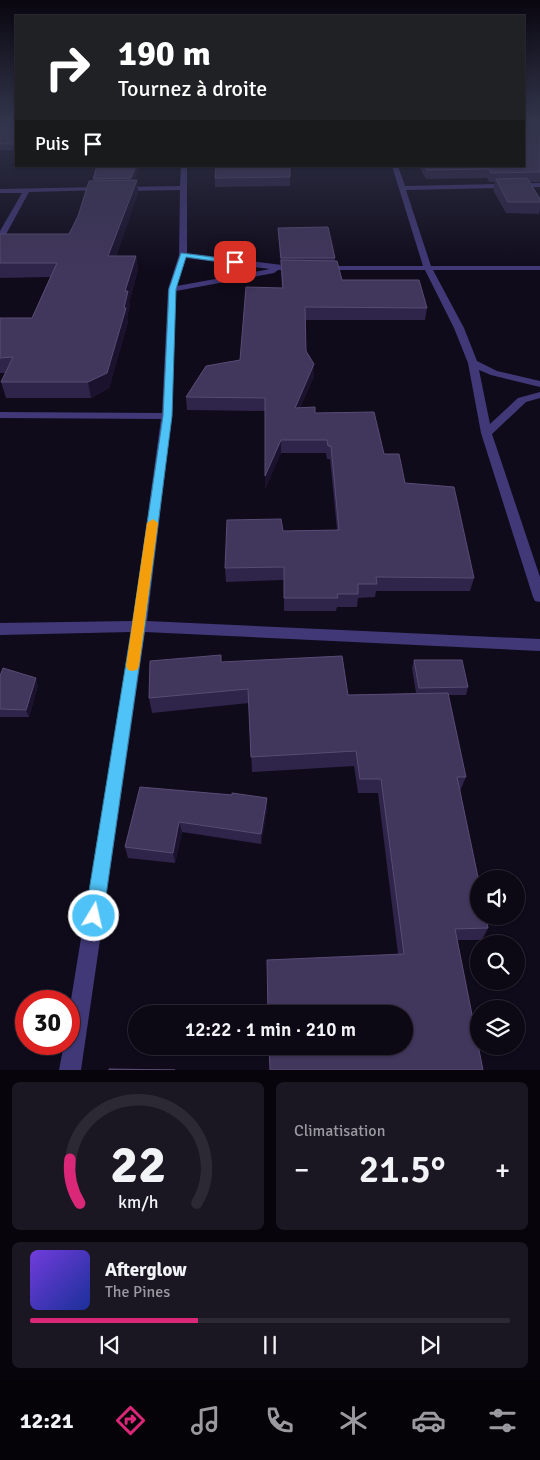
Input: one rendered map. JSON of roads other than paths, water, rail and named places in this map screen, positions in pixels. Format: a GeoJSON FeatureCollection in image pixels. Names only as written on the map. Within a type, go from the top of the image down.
{"type":"FeatureCollection","features":[{"type":"Feature","properties":{"kind":"street"},"geometry":{"type":"LineString","coordinates":[[70,1070],[138,626],[167,416],[172,289],[183,255],[182,188],[184,170]]}},
{"type":"Feature","properties":{"kind":"street"},"geometry":{"type":"LineString","coordinates":[[395,170],[428,268],[459,328],[473,363],[486,433],[540,598]]}},
{"type":"Feature","properties":{"kind":"street"},"geometry":{"type":"LineString","coordinates":[[401,188],[540,185]]}},
{"type":"Feature","properties":{"kind":"street"},"geometry":{"type":"LineString","coordinates":[[116,189],[182,188]]}},
{"type":"Feature","properties":{"kind":"street"},"geometry":{"type":"LineString","coordinates":[[0,192],[107,189]]}},
{"type":"Feature","properties":{"kind":"street"},"geometry":{"type":"LineString","coordinates":[[0,238],[26,191]]}},
{"type":"Feature","properties":{"kind":"street"},"geometry":{"type":"LineString","coordinates":[[183,255],[286,269]]}},
{"type":"Feature","properties":{"kind":"street"},"geometry":{"type":"LineString","coordinates":[[172,289],[286,269],[304,268]]}},
{"type":"Feature","properties":{"kind":"street"},"geometry":{"type":"LineString","coordinates":[[314,268],[540,268]]}},
{"type":"Feature","properties":{"kind":"street"},"geometry":{"type":"LineString","coordinates":[[473,363],[494,373],[540,384]]}},
{"type":"Feature","properties":{"kind":"street"},"geometry":{"type":"LineString","coordinates":[[486,433],[522,400],[540,395]]}},
{"type":"Feature","properties":{"kind":"street"},"geometry":{"type":"LineString","coordinates":[[0,415],[167,416]]}},
{"type":"Feature","properties":{"kind":"street"},"geometry":{"type":"LineString","coordinates":[[0,629],[138,626],[540,645]]}}]}
